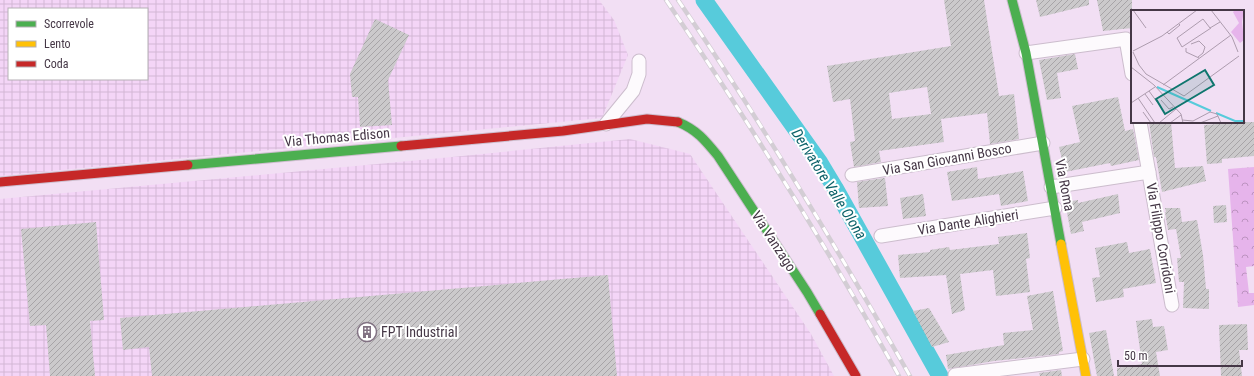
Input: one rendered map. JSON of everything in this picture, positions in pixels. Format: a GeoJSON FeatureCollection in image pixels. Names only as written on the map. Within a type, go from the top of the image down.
{"type":"FeatureCollection","features":[{"type":"Feature","properties":{"kind":"street","name":"Via Roma"},"geometry":{"type":"LineString","coordinates":[[1012,0],[1026,53],[1086,376]]}},
{"type":"Feature","properties":{"kind":"street"},"geometry":{"type":"LineString","coordinates":[[1026,53],[1126,39],[1131,68]]}},
{"type":"Feature","properties":{"kind":"street"},"geometry":{"type":"LineString","coordinates":[[606,124],[633,91],[639,74],[639,61]]}},
{"type":"Feature","properties":{"kind":"street","name":"Via Thomas Edison"},"geometry":{"type":"LineString","coordinates":[[0,182],[555,131],[647,119],[677,121]]}},
{"type":"Feature","properties":{"kind":"street","name":"Via Vanzago"},"geometry":{"type":"LineString","coordinates":[[677,121],[692,128],[704,138],[718,156],[807,292],[856,376]]}},
{"type":"Feature","properties":{"kind":"street","name":"Via Filippo Corridoni"},"geometry":{"type":"LineString","coordinates":[[1140,123],[1172,305]]}},
{"type":"Feature","properties":{"kind":"street","name":"Via San Giovanni Bosco"},"geometry":{"type":"LineString","coordinates":[[852,175],[1042,143]]}},
{"type":"Feature","properties":{"kind":"street","name":"Via Filippo Corridoni"},"geometry":{"type":"LineString","coordinates":[[1051,187],[1149,172]]}},
{"type":"Feature","properties":{"kind":"street","name":"Via Dante Alighieri"},"geometry":{"type":"LineString","coordinates":[[881,236],[1055,208]]}},
{"type":"Feature","properties":{"kind":"street"},"geometry":{"type":"LineString","coordinates":[[955,375],[1083,359]]}},
{"type":"Feature","properties":{"kind":"shaded area"},"geometry":{"type":"Polygon","coordinates":[[[0,0],[599,0],[614,20],[628,55],[602,118],[0,176],[0,0]]]}},
{"type":"Feature","properties":{"kind":"shaded area"},"geometry":{"type":"Polygon","coordinates":[[[630,139],[690,154],[811,334],[834,376],[0,376],[0,199],[630,139]]]}},
{"type":"Feature","properties":{"kind":"green space"},"geometry":{"type":"Polygon","coordinates":[[[1254,167],[1254,266],[1246,267],[1249,293],[1254,293],[1254,305],[1238,307],[1228,169],[1254,167]]]}},
{"type":"Feature","properties":{"kind":"building"},"geometry":{"type":"Polygon","coordinates":[[[944,0],[984,0],[999,96],[1014,94],[1019,139],[990,144],[987,113],[941,119],[944,142],[879,151],[881,162],[854,167],[850,142],[855,141],[850,99],[833,102],[827,66],[951,46],[944,0]],[[927,87],[889,93],[892,119],[931,114],[927,87]]]}},
{"type":"Feature","properties":{"kind":"building"},"geometry":{"type":"Polygon","coordinates":[[[1036,0],[1089,0],[1089,5],[1040,17],[1036,0]]]}},
{"type":"Feature","properties":{"kind":"building"},"geometry":{"type":"Polygon","coordinates":[[[1097,0],[1132,0],[1131,28],[1103,31],[1097,0]]]}},
{"type":"Feature","properties":{"kind":"building"},"geometry":{"type":"Polygon","coordinates":[[[375,19],[409,35],[388,80],[392,125],[360,127],[358,97],[352,97],[350,74],[375,19]]]}},
{"type":"Feature","properties":{"kind":"building"},"geometry":{"type":"Polygon","coordinates":[[[1075,54],[1078,69],[1057,73],[1061,98],[1047,100],[1039,60],[1075,54]]]}},
{"type":"Feature","properties":{"kind":"building"},"geometry":{"type":"Polygon","coordinates":[[[1118,97],[1125,131],[1133,129],[1139,160],[1111,166],[1110,163],[1065,172],[1059,147],[1080,142],[1072,106],[1118,97]]]}},
{"type":"Feature","properties":{"kind":"building"},"geometry":{"type":"Polygon","coordinates":[[[1254,122],[1254,156],[1222,159],[1222,163],[1207,164],[1204,125],[1254,122]]]}},
{"type":"Feature","properties":{"kind":"building"},"geometry":{"type":"Polygon","coordinates":[[[1149,123],[1171,123],[1175,168],[1203,166],[1206,181],[1162,192],[1156,157],[1154,157],[1149,123]]]}},
{"type":"Feature","properties":{"kind":"building"},"geometry":{"type":"Polygon","coordinates":[[[977,167],[978,179],[1023,171],[1028,201],[1001,206],[999,194],[952,201],[947,172],[977,167]]]}},
{"type":"Feature","properties":{"kind":"building"},"geometry":{"type":"Polygon","coordinates":[[[885,178],[888,206],[859,208],[857,182],[885,178]]]}},
{"type":"Feature","properties":{"kind":"building"},"geometry":{"type":"Polygon","coordinates":[[[923,194],[926,216],[903,219],[900,198],[923,194]]]}},
{"type":"Feature","properties":{"kind":"building"},"geometry":{"type":"Polygon","coordinates":[[[1118,194],[1120,213],[1082,222],[1084,231],[1071,234],[1065,202],[1078,200],[1078,203],[1118,194]]]}},
{"type":"Feature","properties":{"kind":"building"},"geometry":{"type":"Polygon","coordinates":[[[1226,205],[1227,222],[1214,223],[1213,206],[1226,205]]]}},
{"type":"Feature","properties":{"kind":"building"},"geometry":{"type":"Polygon","coordinates":[[[1165,208],[1180,208],[1182,222],[1197,220],[1203,255],[1206,289],[1209,289],[1209,309],[1183,308],[1184,282],[1179,282],[1177,258],[1181,258],[1176,229],[1168,230],[1165,208]]]}},
{"type":"Feature","properties":{"kind":"building"},"geometry":{"type":"Polygon","coordinates":[[[96,222],[104,320],[90,321],[95,376],[50,376],[46,325],[30,326],[21,229],[96,222]]]}},
{"type":"Feature","properties":{"kind":"building"},"geometry":{"type":"Polygon","coordinates":[[[1027,233],[1030,258],[1026,259],[1030,292],[996,296],[993,270],[960,274],[965,310],[952,314],[946,275],[900,278],[898,255],[930,252],[930,250],[949,247],[950,250],[999,244],[998,237],[1027,233]]]}},
{"type":"Feature","properties":{"kind":"building"},"geometry":{"type":"Polygon","coordinates":[[[1127,242],[1129,253],[1150,249],[1156,283],[1123,289],[1124,297],[1096,302],[1092,278],[1100,277],[1095,248],[1127,242]]]}},
{"type":"Feature","properties":{"kind":"building","name":"FPT Industrial"},"geometry":{"type":"Polygon","coordinates":[[[608,275],[617,376],[152,376],[149,347],[123,350],[120,318],[608,275]]]}},
{"type":"Feature","properties":{"kind":"building"},"geometry":{"type":"Polygon","coordinates":[[[1053,291],[1063,351],[1059,352],[1059,354],[994,361],[948,369],[946,355],[1004,345],[1003,333],[1033,330],[1027,296],[1053,291]]]}},
{"type":"Feature","properties":{"kind":"building"},"geometry":{"type":"Polygon","coordinates":[[[929,308],[949,342],[932,347],[913,311],[929,308]]]}},
{"type":"Feature","properties":{"kind":"building"},"geometry":{"type":"Polygon","coordinates":[[[1152,319],[1153,327],[1164,326],[1168,350],[1156,352],[1160,376],[1117,376],[1117,368],[1142,364],[1136,321],[1152,319]]]}},
{"type":"Feature","properties":{"kind":"building"},"geometry":{"type":"Polygon","coordinates":[[[1247,324],[1248,350],[1239,350],[1242,376],[1221,376],[1219,325],[1247,324]]]}},
{"type":"Feature","properties":{"kind":"building"},"geometry":{"type":"Polygon","coordinates":[[[1106,330],[1114,376],[1097,376],[1089,333],[1106,330]]]}},
{"type":"Feature","properties":{"kind":"building"},"geometry":{"type":"Polygon","coordinates":[[[1061,370],[1062,376],[1040,376],[1039,373],[1061,370]]]}},
{"type":"Feature","properties":{"kind":"waterway","name":"Derivatore Valle Olona"},"geometry":{"type":"LineString","coordinates":[[704,0],[820,163],[940,376]]}},
{"type":"Feature","properties":{"kind":"railway"},"geometry":{"type":"LineString","coordinates":[[666,0],[787,185],[899,376]]}},
{"type":"Feature","properties":{"kind":"railway"},"geometry":{"type":"LineString","coordinates":[[678,0],[769,138],[855,280],[910,376]]}},
{"type":"Feature","properties":{"kind":"traffic: fast"},"geometry":{"type":"LineString","coordinates":[[1012,0],[1026,53],[1061,244]]}},
{"type":"Feature","properties":{"kind":"traffic: fast"},"geometry":{"type":"LineString","coordinates":[[678,122],[690,128],[700,136],[718,156],[820,314]]}},
{"type":"Feature","properties":{"kind":"traffic: fast"},"geometry":{"type":"LineString","coordinates":[[188,165],[401,146]]}},
{"type":"Feature","properties":{"kind":"traffic: slow"},"geometry":{"type":"LineString","coordinates":[[1061,244],[1086,376]]}},
{"type":"Feature","properties":{"kind":"traffic: jam"},"geometry":{"type":"LineString","coordinates":[[401,146],[563,131],[647,119],[678,122]]}},
{"type":"Feature","properties":{"kind":"traffic: jam"},"geometry":{"type":"LineString","coordinates":[[0,182],[188,165]]}},
{"type":"Feature","properties":{"kind":"traffic: jam"},"geometry":{"type":"LineString","coordinates":[[820,314],[856,376]]}},
{"type":"Feature","properties":{"kind":"place","name":"FPT Industrial"},"geometry":{"type":"Point","coordinates":[367,332]}}]}
